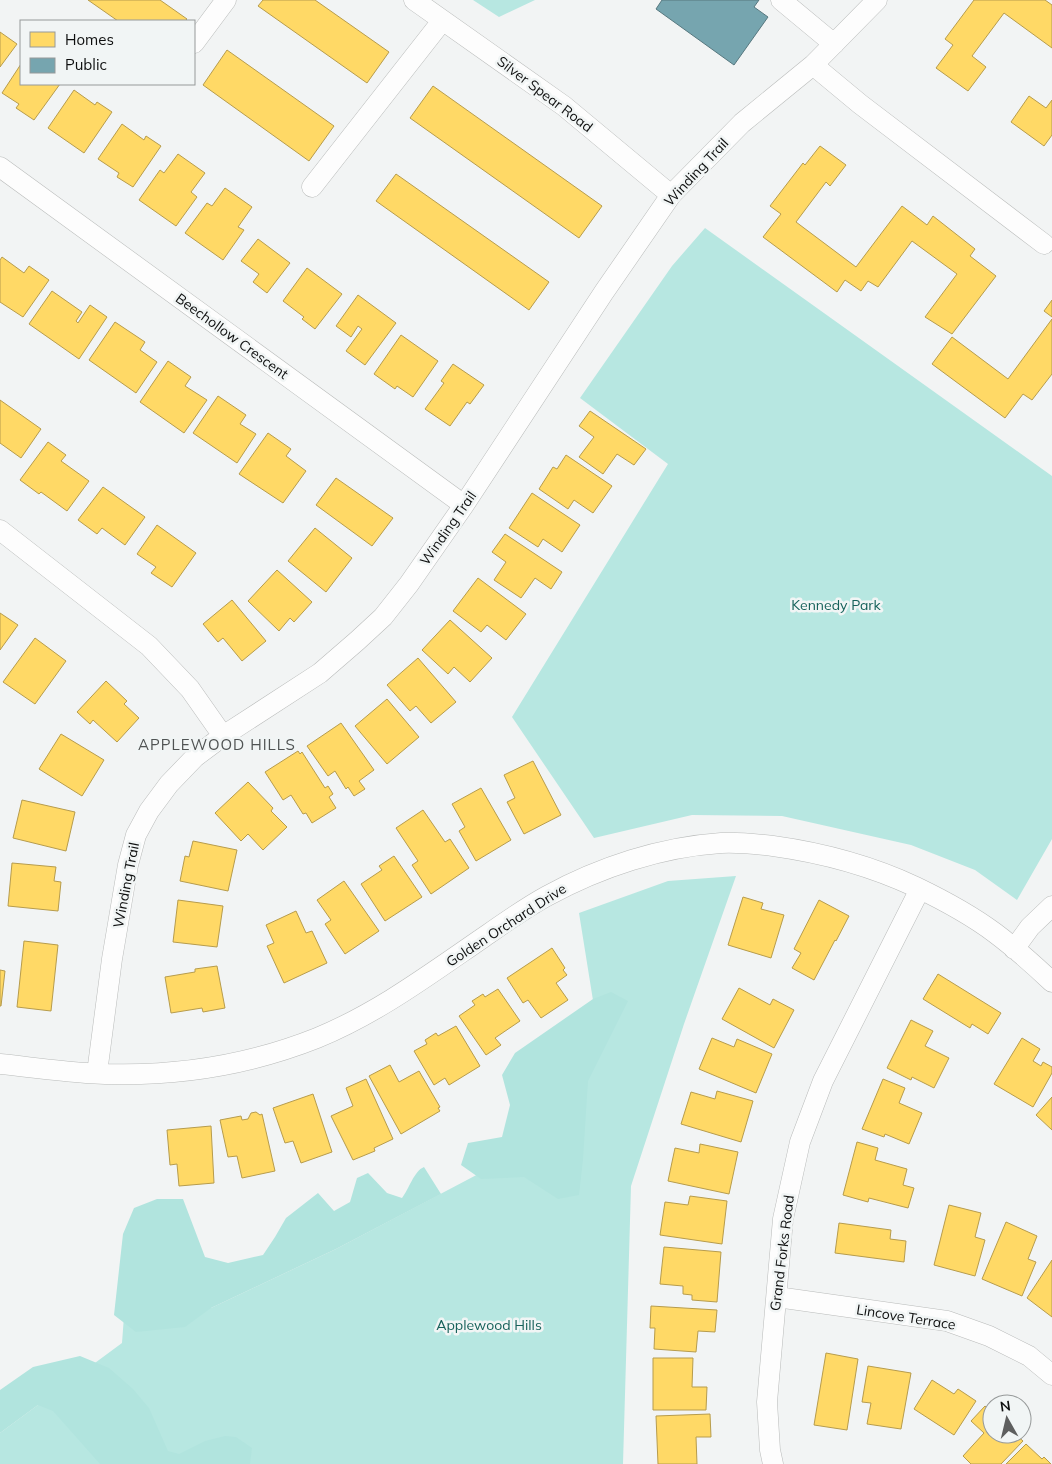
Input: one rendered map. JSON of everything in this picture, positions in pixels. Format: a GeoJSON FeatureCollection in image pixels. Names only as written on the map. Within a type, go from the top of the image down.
{"type":"FeatureCollection","features":[{"type":"Feature","properties":{"kind":"street"},"geometry":{"type":"LineString","coordinates":[[195,42],[226,0]]}},
{"type":"Feature","properties":{"kind":"street","name":"Silver Spear Road"},"geometry":{"type":"LineString","coordinates":[[414,0],[564,106],[653,178],[671,195]]}},
{"type":"Feature","properties":{"kind":"street"},"geometry":{"type":"LineString","coordinates":[[780,0],[834,44]]}},
{"type":"Feature","properties":{"kind":"street","name":"Winding Trail"},"geometry":{"type":"LineString","coordinates":[[97,1073],[128,865],[136,835],[149,810],[169,784],[195,758],[223,736],[320,673],[382,617],[409,584],[464,506],[604,292],[671,195],[742,123],[813,65],[877,0]]}},
{"type":"Feature","properties":{"kind":"street"},"geometry":{"type":"LineString","coordinates":[[312,186],[442,21]]}},
{"type":"Feature","properties":{"kind":"street"},"geometry":{"type":"LineString","coordinates":[[813,65],[860,104],[1044,244]]}},
{"type":"Feature","properties":{"kind":"street","name":"Beechollow Crescent"},"geometry":{"type":"LineString","coordinates":[[0,167],[464,506]]}},
{"type":"Feature","properties":{"kind":"street"},"geometry":{"type":"LineString","coordinates":[[0,530],[149,646],[190,689],[223,736]]}},
{"type":"Feature","properties":{"kind":"street","name":"Golden Orchard Drive"},"geometry":{"type":"LineString","coordinates":[[0,1064],[97,1073],[149,1073],[182,1071],[240,1062],[279,1052],[317,1038],[376,1009],[421,981],[544,897],[582,878],[618,864],[662,853],[723,843],[749,843],[798,849],[843,859],[891,876],[946,902],[995,932],[1052,982]]}},
{"type":"Feature","properties":{"kind":"street","name":"Grand Forks Road"},"geometry":{"type":"LineString","coordinates":[[773,1464],[770,1450],[767,1402],[783,1218],[800,1142],[823,1081],[920,890]]}},
{"type":"Feature","properties":{"kind":"street"},"geometry":{"type":"LineString","coordinates":[[1014,949],[1030,928],[1052,906]]}},
{"type":"Feature","properties":{"kind":"street","name":"Lincove Terrace"},"geometry":{"type":"LineString","coordinates":[[777,1297],[947,1321],[989,1336],[1029,1356],[1052,1375]]}},
{"type":"Feature","properties":{"kind":"green space"},"geometry":{"type":"Polygon","coordinates":[[[473,0],[535,0],[499,17],[473,0]]]}},
{"type":"Feature","properties":{"kind":"green space","name":"Kennedy Park"},"geometry":{"type":"Polygon","coordinates":[[[705,228],[1052,476],[1052,839],[1017,900],[975,870],[911,845],[782,816],[692,815],[594,838],[512,717],[668,464],[580,398],[672,266],[705,228]]]}},
{"type":"Feature","properties":{"kind":"green space","name":"Applewood Hills"},"geometry":{"type":"Polygon","coordinates":[[[736,876],[684,1024],[631,1186],[623,1464],[0,1464],[0,1433],[122,1343],[128,1263],[211,1308],[336,1249],[503,1161],[600,1044],[579,913],[668,881],[736,876]]]}},
{"type":"Feature","properties":{"kind":"shaded area"},"geometry":{"type":"Polygon","coordinates":[[[611,992],[628,1001],[588,1081],[579,1195],[558,1199],[524,1177],[481,1179],[461,1165],[468,1143],[502,1137],[510,1105],[502,1075],[515,1053],[593,999],[611,992]]]}},
{"type":"Feature","properties":{"kind":"shaded area"},"geometry":{"type":"Polygon","coordinates":[[[424,1167],[441,1194],[336,1249],[211,1308],[185,1327],[136,1332],[114,1315],[123,1234],[134,1208],[157,1199],[183,1199],[205,1257],[228,1263],[263,1255],[286,1218],[318,1193],[334,1211],[350,1202],[357,1178],[368,1173],[387,1193],[402,1198],[414,1176],[424,1167]]]}},
{"type":"Feature","properties":{"kind":"shaded area"},"geometry":{"type":"Polygon","coordinates":[[[80,1356],[109,1368],[133,1389],[149,1408],[168,1451],[179,1454],[205,1441],[225,1436],[236,1437],[252,1448],[250,1464],[100,1464],[53,1411],[38,1405],[0,1433],[0,1390],[33,1367],[80,1356]]]}},
{"type":"Feature","properties":{"kind":"building: Homes"},"geometry":{"type":"Polygon","coordinates":[[[88,0],[160,0],[187,19],[186,20],[117,20],[88,0]]]}},
{"type":"Feature","properties":{"kind":"building: Homes"},"geometry":{"type":"Polygon","coordinates":[[[263,0],[315,0],[389,52],[367,83],[258,6],[263,0]]]}},
{"type":"Feature","properties":{"kind":"building: Homes"},"geometry":{"type":"Polygon","coordinates":[[[974,0],[1045,0],[1052,5],[1052,48],[1004,13],[972,56],[986,67],[968,91],[936,68],[953,45],[945,39],[974,0]]]}},
{"type":"Feature","properties":{"kind":"building: Homes"},"geometry":{"type":"Polygon","coordinates":[[[0,32],[17,44],[0,67],[0,32]]]}},
{"type":"Feature","properties":{"kind":"building: Homes"},"geometry":{"type":"Polygon","coordinates":[[[227,50],[334,126],[309,161],[203,85],[227,50]]]}},
{"type":"Feature","properties":{"kind":"building: Homes"},"geometry":{"type":"Polygon","coordinates":[[[20,66],[20,85],[59,85],[34,120],[16,108],[19,104],[2,93],[20,66]]]}},
{"type":"Feature","properties":{"kind":"building: Homes"},"geometry":{"type":"Polygon","coordinates":[[[433,86],[602,206],[579,238],[410,118],[433,86]]]}},
{"type":"Feature","properties":{"kind":"building: Homes"},"geometry":{"type":"Polygon","coordinates":[[[74,90],[95,105],[97,102],[112,112],[84,153],[48,128],[74,90]]]}},
{"type":"Feature","properties":{"kind":"building: Homes"},"geometry":{"type":"Polygon","coordinates":[[[1029,96],[1046,108],[1052,100],[1052,135],[1044,146],[1011,122],[1029,96]]]}},
{"type":"Feature","properties":{"kind":"building: Homes"},"geometry":{"type":"Polygon","coordinates":[[[122,124],[144,140],[146,136],[161,146],[133,187],[117,177],[119,173],[98,159],[122,124]]]}},
{"type":"Feature","properties":{"kind":"building: Homes"},"geometry":{"type":"Polygon","coordinates":[[[820,146],[846,165],[830,186],[826,182],[796,222],[856,267],[902,206],[927,225],[933,216],[975,249],[970,256],[996,276],[952,334],[925,317],[957,274],[912,241],[878,287],[868,281],[861,291],[845,280],[837,292],[763,237],[781,214],[770,206],[803,163],[805,165],[820,146]]]}},
{"type":"Feature","properties":{"kind":"building: Homes"},"geometry":{"type":"Polygon","coordinates":[[[178,154],[205,173],[191,192],[197,197],[176,226],[139,200],[160,170],[164,173],[178,154]]]}},
{"type":"Feature","properties":{"kind":"building: Homes"},"geometry":{"type":"Polygon","coordinates":[[[396,174],[549,282],[529,310],[376,201],[396,174]]]}},
{"type":"Feature","properties":{"kind":"building: Homes"},"geometry":{"type":"Polygon","coordinates":[[[225,188],[252,207],[238,227],[244,230],[223,260],[185,233],[207,203],[212,206],[225,188]]]}},
{"type":"Feature","properties":{"kind":"building: Homes"},"geometry":{"type":"Polygon","coordinates":[[[258,239],[290,263],[267,293],[253,282],[259,274],[241,261],[258,239]]]}},
{"type":"Feature","properties":{"kind":"building: Homes"},"geometry":{"type":"Polygon","coordinates":[[[2,257],[24,273],[29,266],[49,280],[23,317],[0,302],[0,260],[2,257]]]}},
{"type":"Feature","properties":{"kind":"building: Homes"},"geometry":{"type":"Polygon","coordinates":[[[307,268],[342,294],[315,329],[302,319],[304,317],[283,301],[307,268]]]}},
{"type":"Feature","properties":{"kind":"building: Homes"},"geometry":{"type":"Polygon","coordinates":[[[52,291],[82,312],[76,321],[78,323],[90,305],[107,317],[79,359],[29,324],[52,291]]]}},
{"type":"Feature","properties":{"kind":"building: Homes"},"geometry":{"type":"Polygon","coordinates":[[[358,295],[396,323],[365,365],[346,351],[362,329],[358,326],[351,337],[336,326],[358,295]]]}},
{"type":"Feature","properties":{"kind":"building: Homes"},"geometry":{"type":"Polygon","coordinates":[[[1052,300],[1052,317],[1044,311],[1052,300]]]}},
{"type":"Feature","properties":{"kind":"building: Homes"},"geometry":{"type":"Polygon","coordinates":[[[1052,319],[1052,374],[1032,400],[1023,394],[1005,418],[932,364],[952,337],[1008,379],[1052,319]]]}},
{"type":"Feature","properties":{"kind":"building: Homes"},"geometry":{"type":"Polygon","coordinates":[[[115,322],[145,342],[140,350],[157,362],[136,393],[89,360],[115,322]]]}},
{"type":"Feature","properties":{"kind":"building: Homes"},"geometry":{"type":"Polygon","coordinates":[[[401,335],[438,361],[413,397],[397,386],[395,389],[374,374],[401,335]]]}},
{"type":"Feature","properties":{"kind":"building: Homes"},"geometry":{"type":"Polygon","coordinates":[[[168,361],[191,377],[185,386],[207,400],[184,433],[140,402],[168,361]]]}},
{"type":"Feature","properties":{"kind":"building: Homes"},"geometry":{"type":"Polygon","coordinates":[[[453,364],[484,385],[470,404],[467,402],[450,426],[425,409],[444,383],[441,381],[453,364]]]}},
{"type":"Feature","properties":{"kind":"building: Homes"},"geometry":{"type":"Polygon","coordinates":[[[218,396],[246,415],[240,424],[256,434],[237,463],[193,433],[218,396]]]}},
{"type":"Feature","properties":{"kind":"building: Homes"},"geometry":{"type":"Polygon","coordinates":[[[0,400],[41,429],[21,458],[0,443],[0,400]]]}},
{"type":"Feature","properties":{"kind":"building: Homes"},"geometry":{"type":"Polygon","coordinates":[[[590,411],[646,449],[634,465],[617,454],[603,474],[579,457],[594,437],[579,426],[590,411]]]}},
{"type":"Feature","properties":{"kind":"building: Homes"},"geometry":{"type":"Polygon","coordinates":[[[268,433],[291,449],[286,456],[306,471],[283,503],[239,474],[268,433]]]}},
{"type":"Feature","properties":{"kind":"building: Homes"},"geometry":{"type":"Polygon","coordinates":[[[48,442],[66,455],[61,461],[89,481],[67,511],[41,492],[39,494],[20,480],[48,442]]]}},
{"type":"Feature","properties":{"kind":"building: Homes"},"geometry":{"type":"Polygon","coordinates":[[[566,455],[612,486],[593,513],[574,500],[568,509],[539,489],[553,467],[557,469],[566,455]]]}},
{"type":"Feature","properties":{"kind":"building: Homes"},"geometry":{"type":"Polygon","coordinates":[[[336,478],[393,518],[372,546],[316,505],[336,478]]]}},
{"type":"Feature","properties":{"kind":"building: Homes"},"geometry":{"type":"Polygon","coordinates":[[[103,487],[145,517],[125,545],[102,528],[97,534],[78,520],[103,487]]]}},
{"type":"Feature","properties":{"kind":"building: Homes"},"geometry":{"type":"Polygon","coordinates":[[[532,493],[580,525],[562,552],[543,539],[538,547],[509,528],[532,493]]]}},
{"type":"Feature","properties":{"kind":"building: Homes"},"geometry":{"type":"Polygon","coordinates":[[[157,525],[196,553],[172,587],[151,573],[156,567],[137,554],[157,525]]]}},
{"type":"Feature","properties":{"kind":"building: Homes"},"geometry":{"type":"Polygon","coordinates":[[[315,528],[352,558],[326,592],[288,561],[315,528]]]}},
{"type":"Feature","properties":{"kind":"building: Homes"},"geometry":{"type":"Polygon","coordinates":[[[505,534],[562,572],[551,589],[535,578],[521,598],[494,580],[506,562],[492,552],[505,534]]]}},
{"type":"Feature","properties":{"kind":"building: Homes"},"geometry":{"type":"Polygon","coordinates":[[[277,570],[312,602],[294,622],[290,618],[279,631],[248,601],[277,570]]]}},
{"type":"Feature","properties":{"kind":"building: Homes"},"geometry":{"type":"Polygon","coordinates":[[[478,578],[526,614],[506,640],[487,625],[481,632],[453,611],[478,578]]]}},
{"type":"Feature","properties":{"kind":"building: Homes"},"geometry":{"type":"Polygon","coordinates":[[[232,600],[266,641],[242,661],[223,638],[218,642],[203,624],[232,600]]]}},
{"type":"Feature","properties":{"kind":"building: Homes"},"geometry":{"type":"Polygon","coordinates":[[[0,613],[18,625],[0,650],[0,613]]]}},
{"type":"Feature","properties":{"kind":"building: Homes"},"geometry":{"type":"Polygon","coordinates":[[[450,620],[492,658],[470,682],[454,667],[448,674],[422,650],[450,620]]]}},
{"type":"Feature","properties":{"kind":"building: Homes"},"geometry":{"type":"Polygon","coordinates":[[[35,638],[66,661],[35,704],[3,682],[35,638]]]}},
{"type":"Feature","properties":{"kind":"building: Homes"},"geometry":{"type":"Polygon","coordinates":[[[418,658],[456,702],[431,723],[416,706],[410,711],[387,685],[418,658]]]}},
{"type":"Feature","properties":{"kind":"building: Homes"},"geometry":{"type":"Polygon","coordinates":[[[106,681],[127,701],[124,704],[139,718],[117,742],[93,720],[90,724],[77,712],[106,681]]]}},
{"type":"Feature","properties":{"kind":"building: Homes"},"geometry":{"type":"Polygon","coordinates":[[[387,699],[419,737],[387,764],[355,726],[387,699]]]}},
{"type":"Feature","properties":{"kind":"building: Homes"},"geometry":{"type":"Polygon","coordinates":[[[341,723],[374,770],[359,781],[365,789],[354,796],[348,787],[346,789],[335,771],[328,776],[307,746],[341,723]]]}},
{"type":"Feature","properties":{"kind":"building: Homes"},"geometry":{"type":"Polygon","coordinates":[[[61,734],[104,760],[82,796],[39,769],[61,734]]]}},
{"type":"Feature","properties":{"kind":"building: Homes"},"geometry":{"type":"Polygon","coordinates":[[[298,751],[300,754],[302,752],[325,788],[328,786],[333,794],[329,797],[336,808],[312,823],[306,813],[303,814],[291,795],[283,800],[265,772],[298,751]]]}},
{"type":"Feature","properties":{"kind":"building: Homes"},"geometry":{"type":"Polygon","coordinates":[[[533,761],[561,815],[524,834],[507,802],[515,798],[504,775],[533,761]]]}},
{"type":"Feature","properties":{"kind":"building: Homes"},"geometry":{"type":"Polygon","coordinates":[[[248,782],[273,808],[271,811],[287,827],[263,850],[248,834],[241,841],[215,813],[248,782]]]}},
{"type":"Feature","properties":{"kind":"building: Homes"},"geometry":{"type":"Polygon","coordinates":[[[481,788],[511,840],[476,861],[459,831],[465,827],[452,804],[481,788]]]}},
{"type":"Feature","properties":{"kind":"building: Homes"},"geometry":{"type":"Polygon","coordinates":[[[22,800],[75,812],[66,851],[13,838],[22,800]]]}},
{"type":"Feature","properties":{"kind":"building: Homes"},"geometry":{"type":"Polygon","coordinates":[[[423,810],[445,842],[450,839],[469,868],[431,894],[412,865],[418,861],[396,828],[423,810]]]}},
{"type":"Feature","properties":{"kind":"building: Homes"},"geometry":{"type":"Polygon","coordinates":[[[193,841],[237,850],[228,891],[180,881],[185,856],[189,857],[193,841]]]}},
{"type":"Feature","properties":{"kind":"building: Homes"},"geometry":{"type":"Polygon","coordinates":[[[394,856],[422,897],[385,921],[361,884],[382,870],[379,866],[394,856]]]}},
{"type":"Feature","properties":{"kind":"building: Homes"},"geometry":{"type":"Polygon","coordinates":[[[12,863],[56,867],[54,881],[61,882],[58,911],[8,906],[12,863]]]}},
{"type":"Feature","properties":{"kind":"building: Homes"},"geometry":{"type":"Polygon","coordinates":[[[344,881],[379,931],[345,954],[325,924],[331,920],[317,900],[344,881]]]}},
{"type":"Feature","properties":{"kind":"building: Homes"},"geometry":{"type":"Polygon","coordinates":[[[743,897],[763,903],[761,909],[784,915],[771,958],[728,945],[743,897]]]}},
{"type":"Feature","properties":{"kind":"building: Homes"},"geometry":{"type":"Polygon","coordinates":[[[178,900],[223,906],[217,947],[173,942],[178,900]]]}},
{"type":"Feature","properties":{"kind":"building: Homes"},"geometry":{"type":"Polygon","coordinates":[[[819,900],[849,916],[814,980],[792,968],[801,953],[794,949],[819,900]]]}},
{"type":"Feature","properties":{"kind":"building: Homes"},"geometry":{"type":"Polygon","coordinates":[[[296,911],[306,933],[312,931],[327,963],[284,983],[267,946],[274,943],[266,925],[296,911]]]}},
{"type":"Feature","properties":{"kind":"building: Homes"},"geometry":{"type":"Polygon","coordinates":[[[24,941],[58,945],[51,1011],[17,1007],[24,941]]]}},
{"type":"Feature","properties":{"kind":"building: Homes"},"geometry":{"type":"Polygon","coordinates":[[[552,948],[565,968],[563,970],[567,975],[556,983],[568,1000],[541,1018],[528,1000],[523,1003],[507,978],[552,948]]]}},
{"type":"Feature","properties":{"kind":"building: Homes"},"geometry":{"type":"Polygon","coordinates":[[[217,966],[225,1008],[203,1012],[202,1008],[171,1013],[165,977],[195,972],[195,969],[217,966]]]}},
{"type":"Feature","properties":{"kind":"building: Homes"},"geometry":{"type":"Polygon","coordinates":[[[0,970],[5,971],[1,1006],[0,1006],[0,970]]]}},
{"type":"Feature","properties":{"kind":"building: Homes"},"geometry":{"type":"Polygon","coordinates":[[[938,974],[1001,1013],[988,1034],[972,1024],[970,1028],[923,999],[938,974]]]}},
{"type":"Feature","properties":{"kind":"building: Homes"},"geometry":{"type":"Polygon","coordinates":[[[739,988],[770,1005],[773,999],[794,1010],[774,1048],[722,1019],[739,988]]]}},
{"type":"Feature","properties":{"kind":"building: Homes"},"geometry":{"type":"Polygon","coordinates":[[[498,989],[520,1021],[495,1038],[501,1045],[486,1055],[459,1016],[475,1005],[472,1001],[483,994],[485,997],[498,989]]]}},
{"type":"Feature","properties":{"kind":"building: Homes"},"geometry":{"type":"Polygon","coordinates":[[[911,1020],[933,1031],[925,1046],[949,1058],[934,1088],[912,1077],[911,1080],[887,1068],[911,1020]]]}},
{"type":"Feature","properties":{"kind":"building: Homes"},"geometry":{"type":"Polygon","coordinates":[[[456,1026],[480,1066],[449,1085],[445,1078],[434,1085],[414,1051],[427,1044],[425,1040],[436,1033],[438,1036],[456,1026]]]}},
{"type":"Feature","properties":{"kind":"building: Homes"},"geometry":{"type":"Polygon","coordinates":[[[712,1038],[734,1047],[737,1039],[772,1054],[756,1093],[699,1069],[712,1038]]]}},
{"type":"Feature","properties":{"kind":"building: Homes"},"geometry":{"type":"Polygon","coordinates":[[[1022,1038],[1040,1049],[1033,1061],[1041,1066],[1043,1062],[1052,1067],[1052,1073],[1033,1107],[994,1084],[1022,1038]]]}},
{"type":"Feature","properties":{"kind":"building: Homes"},"geometry":{"type":"Polygon","coordinates":[[[390,1065],[399,1082],[419,1071],[440,1107],[438,1108],[440,1111],[401,1134],[369,1076],[390,1065]]]}},
{"type":"Feature","properties":{"kind":"building: Homes"},"geometry":{"type":"Polygon","coordinates":[[[366,1079],[393,1139],[374,1148],[375,1151],[353,1160],[331,1116],[353,1106],[346,1088],[366,1079]]]}},
{"type":"Feature","properties":{"kind":"building: Homes"},"geometry":{"type":"Polygon","coordinates":[[[883,1079],[905,1088],[899,1103],[922,1113],[909,1144],[885,1134],[884,1137],[862,1129],[883,1079]]]}},
{"type":"Feature","properties":{"kind":"building: Homes"},"geometry":{"type":"Polygon","coordinates":[[[717,1091],[753,1101],[741,1142],[681,1124],[691,1092],[715,1099],[717,1091]]]}},
{"type":"Feature","properties":{"kind":"building: Homes"},"geometry":{"type":"Polygon","coordinates":[[[313,1094],[332,1152],[301,1163],[293,1141],[285,1143],[273,1108],[313,1094]]]}},
{"type":"Feature","properties":{"kind":"building: Homes"},"geometry":{"type":"Polygon","coordinates":[[[1052,1097],[1052,1130],[1036,1115],[1052,1097]]]}},
{"type":"Feature","properties":{"kind":"building: Homes"},"geometry":{"type":"Polygon","coordinates":[[[256,1112],[260,1115],[262,1114],[275,1171],[242,1178],[237,1156],[228,1157],[220,1120],[241,1116],[242,1120],[248,1119],[251,1113],[256,1112]]]}},
{"type":"Feature","properties":{"kind":"building: Homes"},"geometry":{"type":"Polygon","coordinates":[[[211,1126],[214,1183],[179,1186],[177,1164],[170,1165],[167,1130],[211,1126]]]}},
{"type":"Feature","properties":{"kind":"building: Homes"},"geometry":{"type":"Polygon","coordinates":[[[857,1142],[878,1148],[875,1160],[907,1169],[903,1185],[914,1188],[908,1208],[869,1198],[868,1202],[843,1195],[857,1142]]]}},
{"type":"Feature","properties":{"kind":"building: Homes"},"geometry":{"type":"Polygon","coordinates":[[[700,1144],[738,1152],[729,1194],[668,1181],[675,1148],[699,1153],[700,1144]]]}},
{"type":"Feature","properties":{"kind":"building: Homes"},"geometry":{"type":"Polygon","coordinates":[[[690,1196],[727,1201],[722,1244],[660,1235],[665,1202],[688,1205],[690,1196]]]}},
{"type":"Feature","properties":{"kind":"building: Homes"},"geometry":{"type":"Polygon","coordinates":[[[949,1205],[981,1213],[975,1237],[985,1240],[975,1276],[934,1265],[949,1205]]]}},
{"type":"Feature","properties":{"kind":"building: Homes"},"geometry":{"type":"Polygon","coordinates":[[[1006,1222],[1037,1236],[1028,1259],[1036,1262],[1022,1296],[982,1279],[1006,1222]]]}},
{"type":"Feature","properties":{"kind":"building: Homes"},"geometry":{"type":"Polygon","coordinates":[[[839,1223],[891,1230],[890,1239],[906,1241],[904,1262],[835,1253],[839,1223]]]}},
{"type":"Feature","properties":{"kind":"building: Homes"},"geometry":{"type":"Polygon","coordinates":[[[664,1247],[721,1252],[717,1302],[692,1300],[692,1295],[683,1294],[683,1286],[660,1284],[664,1247]]]}},
{"type":"Feature","properties":{"kind":"building: Homes"},"geometry":{"type":"Polygon","coordinates":[[[1052,1260],[1052,1317],[1027,1298],[1052,1260]]]}},
{"type":"Feature","properties":{"kind":"building: Homes"},"geometry":{"type":"Polygon","coordinates":[[[651,1306],[717,1310],[715,1332],[698,1331],[696,1352],[654,1349],[655,1328],[650,1328],[651,1306]]]}},
{"type":"Feature","properties":{"kind":"building: Homes"},"geometry":{"type":"Polygon","coordinates":[[[826,1353],[858,1359],[847,1430],[814,1425],[826,1353]]]}},
{"type":"Feature","properties":{"kind":"building: Homes"},"geometry":{"type":"Polygon","coordinates":[[[653,1358],[693,1358],[692,1387],[707,1387],[706,1410],[653,1410],[653,1358]]]}},
{"type":"Feature","properties":{"kind":"building: Homes"},"geometry":{"type":"Polygon","coordinates":[[[868,1366],[911,1373],[901,1429],[867,1424],[871,1403],[862,1402],[868,1366]]]}},
{"type":"Feature","properties":{"kind":"building: Homes"},"geometry":{"type":"Polygon","coordinates":[[[932,1380],[954,1394],[958,1389],[976,1401],[954,1435],[914,1409],[932,1380]]]}},
{"type":"Feature","properties":{"kind":"building: Homes"},"geometry":{"type":"Polygon","coordinates":[[[982,1409],[982,1431],[971,1421],[982,1409]]]}},
{"type":"Feature","properties":{"kind":"building: Homes"},"geometry":{"type":"Polygon","coordinates":[[[710,1414],[711,1437],[696,1437],[697,1464],[658,1464],[656,1416],[710,1414]]]}},
{"type":"Feature","properties":{"kind":"building: Homes"},"geometry":{"type":"Polygon","coordinates":[[[982,1435],[982,1444],[1020,1444],[1001,1464],[971,1464],[963,1456],[982,1435]]]}},
{"type":"Feature","properties":{"kind":"building: Homes"},"geometry":{"type":"Polygon","coordinates":[[[1026,1444],[1042,1459],[1044,1457],[1051,1464],[1006,1464],[1026,1444]]]}},
{"type":"Feature","properties":{"kind":"building: Public"},"geometry":{"type":"Polygon","coordinates":[[[662,0],[759,0],[754,7],[768,17],[734,65],[656,9],[662,0]]]}},
{"type":"Feature","properties":{"kind":"district","name":"APPLEWOOD HILLS"},"geometry":{"type":"Point","coordinates":[217,745]}}]}
